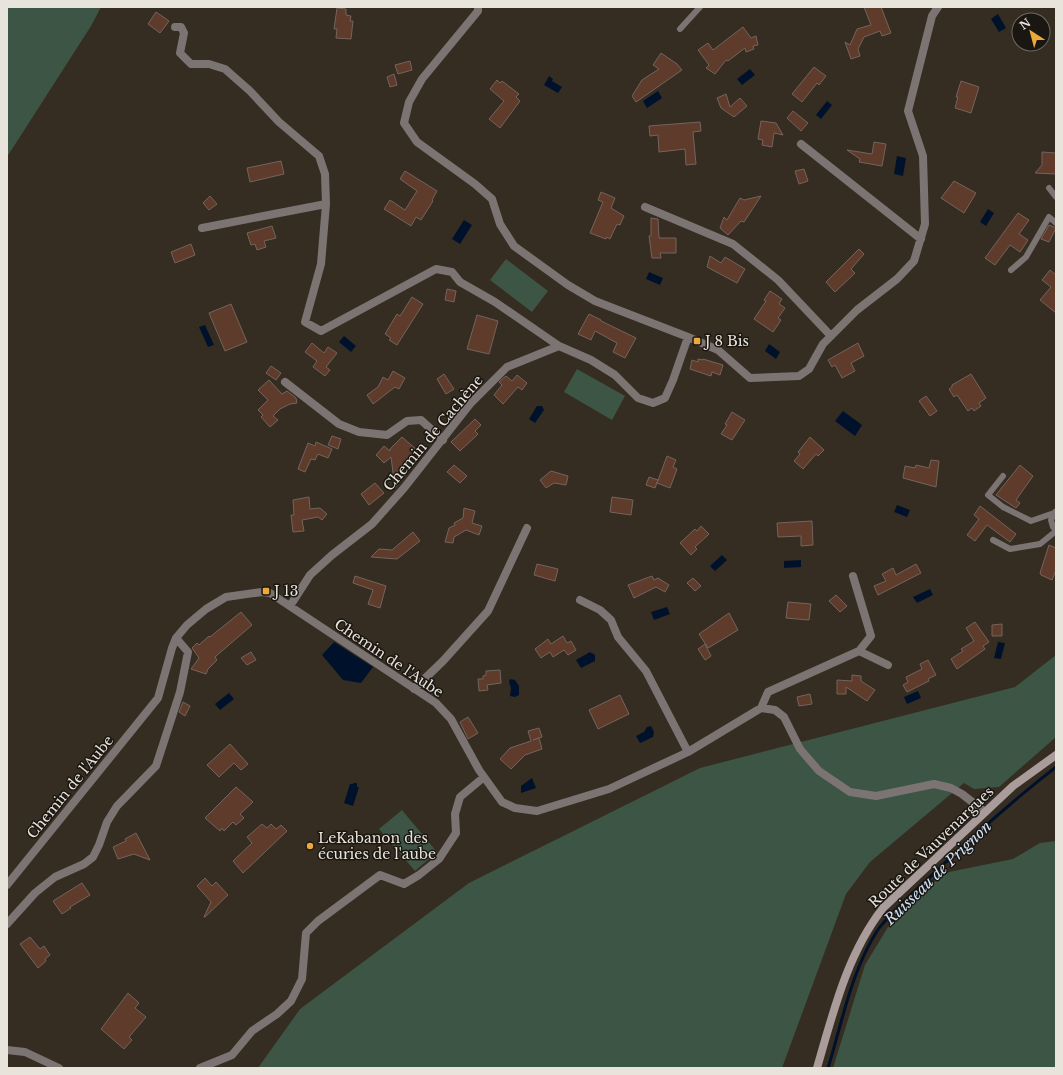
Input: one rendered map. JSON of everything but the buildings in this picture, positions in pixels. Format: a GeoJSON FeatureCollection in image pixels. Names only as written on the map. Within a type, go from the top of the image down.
{"type":"FeatureCollection","features":[{"type":"Feature","properties":{"kind":"main road","name":"Route de Vauvenargues"},"geometry":{"type":"LineString","coordinates":[[818,1068],[848,971],[861,940],[870,924],[883,908],[1013,786],[1056,755]]}},
{"type":"Feature","properties":{"kind":"street"},"geometry":{"type":"LineString","coordinates":[[478,8],[422,80],[409,102],[404,123],[417,142],[475,184],[492,199],[500,224],[514,246],[568,284],[595,301],[718,350],[750,378],[775,378],[799,376],[810,369],[823,344],[857,310],[897,279],[914,261],[926,224],[923,156],[908,111],[932,16],[938,7]]}},
{"type":"Feature","properties":{"kind":"street"},"geometry":{"type":"LineString","coordinates":[[174,27],[180,26],[184,33],[180,53],[185,60],[191,64],[209,64],[226,69],[250,91],[279,122],[319,156],[325,174],[326,204],[321,264],[305,322],[321,331],[436,269],[452,272],[460,282],[489,298],[558,346],[591,360],[615,375],[638,398],[652,403],[665,398],[688,337]]}},
{"type":"Feature","properties":{"kind":"street"},"geometry":{"type":"LineString","coordinates":[[801,144],[921,239]]}},
{"type":"Feature","properties":{"kind":"street"},"geometry":{"type":"LineString","coordinates":[[202,228],[326,204]]}},
{"type":"Feature","properties":{"kind":"street"},"geometry":{"type":"LineString","coordinates":[[644,207],[733,244],[778,280],[831,336]]}},
{"type":"Feature","properties":{"kind":"street","name":"Chemin de Cachène"},"geometry":{"type":"LineString","coordinates":[[290,606],[310,575],[332,555],[372,524],[404,488],[470,404],[507,367],[558,346]]}},
{"type":"Feature","properties":{"kind":"street"},"geometry":{"type":"LineString","coordinates":[[285,382],[339,424],[359,432],[387,435],[407,421],[421,420],[443,440]]}},
{"type":"Feature","properties":{"kind":"street"},"geometry":{"type":"LineString","coordinates":[[414,689],[443,661],[488,611],[527,528]]}},
{"type":"Feature","properties":{"kind":"street"},"geometry":{"type":"LineString","coordinates":[[853,576],[871,636],[859,651],[768,692],[761,708],[775,710],[784,717],[800,749],[819,771],[850,792],[876,796],[934,784],[951,788],[962,794],[985,812]]}},
{"type":"Feature","properties":{"kind":"street","name":"Chemin de l'Aube"},"geometry":{"type":"LineString","coordinates":[[7,885],[158,698],[176,638],[206,609],[226,597],[266,591],[436,703],[451,719],[484,777],[502,802],[515,808],[537,811],[609,789],[688,752],[761,708]]}},
{"type":"Feature","properties":{"kind":"street"},"geometry":{"type":"LineString","coordinates":[[580,600],[600,610],[611,620],[618,637],[646,671],[688,752]]}},
{"type":"Feature","properties":{"kind":"street"},"geometry":{"type":"LineString","coordinates":[[7,924],[35,893],[55,877],[84,864],[93,857],[107,822],[117,806],[156,766],[180,692],[188,652],[176,638]]}},
{"type":"Feature","properties":{"kind":"street"},"geometry":{"type":"LineString","coordinates":[[859,651],[888,665]]}},
{"type":"Feature","properties":{"kind":"street"},"geometry":{"type":"LineString","coordinates":[[200,1068],[232,1055],[252,1031],[277,1014],[291,1001],[302,978],[306,933],[318,920],[380,875],[404,884],[419,875],[439,859],[456,833],[455,814],[460,797],[484,777]]}},
{"type":"Feature","properties":{"kind":"street"},"geometry":{"type":"LineString","coordinates":[[7,1050],[25,1052],[59,1068]]}},
{"type":"Feature","properties":{"kind":"lane"},"geometry":{"type":"LineString","coordinates":[[680,29],[700,7]]}},
{"type":"Feature","properties":{"kind":"lane"},"geometry":{"type":"LineString","coordinates":[[1049,188],[1056,197]]}},
{"type":"Feature","properties":{"kind":"lane"},"geometry":{"type":"LineString","coordinates":[[1011,270],[1026,257],[1049,217],[1056,223]]}},
{"type":"Feature","properties":{"kind":"lane"},"geometry":{"type":"LineString","coordinates":[[1003,476],[988,495],[1003,507],[1031,521],[1055,512]]}},
{"type":"Feature","properties":{"kind":"lane"},"geometry":{"type":"LineString","coordinates":[[993,540],[1010,549],[1040,544],[1056,530],[1053,527],[1051,520],[1055,512]]}},
{"type":"Feature","properties":{"kind":"green space"},"geometry":{"type":"Polygon","coordinates":[[[7,7],[101,7],[91,26],[7,157],[7,7]]]}},
{"type":"Feature","properties":{"kind":"green space"},"geometry":{"type":"Polygon","coordinates":[[[506,259],[548,291],[532,312],[490,280],[506,259]]]}},
{"type":"Feature","properties":{"kind":"green space"},"geometry":{"type":"Polygon","coordinates":[[[577,369],[625,396],[612,420],[564,392],[577,369]]]}},
{"type":"Feature","properties":{"kind":"green space"},"geometry":{"type":"Polygon","coordinates":[[[1056,655],[1056,737],[999,787],[974,789],[964,783],[870,862],[846,894],[782,1068],[258,1068],[300,1009],[469,883],[700,768],[1015,687],[1056,655]]]}},
{"type":"Feature","properties":{"kind":"green space"},"geometry":{"type":"Polygon","coordinates":[[[402,810],[437,852],[415,871],[379,829],[402,810]]]}},
{"type":"Feature","properties":{"kind":"green space"},"geometry":{"type":"Polygon","coordinates":[[[1056,841],[1056,1068],[833,1068],[865,965],[888,927],[924,889],[949,872],[1013,859],[1040,843],[1056,841]]]}},
{"type":"Feature","properties":{"kind":"water"},"geometry":{"type":"Polygon","coordinates":[[[998,14],[1006,28],[999,32],[991,19],[998,14]]]}},
{"type":"Feature","properties":{"kind":"water"},"geometry":{"type":"Polygon","coordinates":[[[750,69],[755,75],[742,85],[737,79],[750,69]]]}},
{"type":"Feature","properties":{"kind":"water"},"geometry":{"type":"Polygon","coordinates":[[[549,76],[553,79],[552,81],[562,87],[558,93],[544,85],[549,76]]]}},
{"type":"Feature","properties":{"kind":"water"},"geometry":{"type":"Polygon","coordinates":[[[658,91],[662,98],[647,108],[643,101],[658,91]]]}},
{"type":"Feature","properties":{"kind":"water"},"geometry":{"type":"Polygon","coordinates":[[[827,101],[832,105],[821,119],[816,115],[827,101]]]}},
{"type":"Feature","properties":{"kind":"water"},"geometry":{"type":"Polygon","coordinates":[[[897,156],[906,158],[903,176],[894,174],[897,156]]]}},
{"type":"Feature","properties":{"kind":"water"},"geometry":{"type":"Polygon","coordinates":[[[988,209],[994,213],[986,226],[980,222],[988,209]]]}},
{"type":"Feature","properties":{"kind":"water"},"geometry":{"type":"Polygon","coordinates":[[[464,220],[472,225],[460,244],[452,239],[464,220]]]}},
{"type":"Feature","properties":{"kind":"water"},"geometry":{"type":"Polygon","coordinates":[[[649,272],[663,278],[660,285],[646,279],[649,272]]]}},
{"type":"Feature","properties":{"kind":"water"},"geometry":{"type":"Polygon","coordinates":[[[205,325],[214,345],[208,347],[199,327],[205,325]]]}},
{"type":"Feature","properties":{"kind":"water"},"geometry":{"type":"Polygon","coordinates":[[[344,336],[356,346],[351,352],[339,342],[344,336]]]}},
{"type":"Feature","properties":{"kind":"water"},"geometry":{"type":"Polygon","coordinates":[[[769,344],[780,352],[776,359],[765,351],[769,344]]]}},
{"type":"Feature","properties":{"kind":"water"},"geometry":{"type":"Polygon","coordinates":[[[537,406],[542,406],[544,410],[535,423],[529,419],[537,406]]]}},
{"type":"Feature","properties":{"kind":"water"},"geometry":{"type":"Polygon","coordinates":[[[843,411],[862,425],[855,436],[835,421],[843,411]]]}},
{"type":"Feature","properties":{"kind":"water"},"geometry":{"type":"Polygon","coordinates":[[[897,505],[910,510],[907,517],[894,512],[897,505]]]}},
{"type":"Feature","properties":{"kind":"water"},"geometry":{"type":"Polygon","coordinates":[[[722,555],[727,560],[715,571],[710,566],[722,555]]]}},
{"type":"Feature","properties":{"kind":"water"},"geometry":{"type":"Polygon","coordinates":[[[801,560],[801,567],[784,568],[784,561],[801,560]]]}},
{"type":"Feature","properties":{"kind":"water"},"geometry":{"type":"Polygon","coordinates":[[[930,589],[933,595],[917,603],[913,597],[930,589]]]}},
{"type":"Feature","properties":{"kind":"water"},"geometry":{"type":"Polygon","coordinates":[[[667,607],[670,614],[654,620],[651,612],[667,607]]]}},
{"type":"Feature","properties":{"kind":"water"},"geometry":{"type":"Polygon","coordinates":[[[334,642],[373,667],[361,683],[343,680],[322,655],[334,642]]]}},
{"type":"Feature","properties":{"kind":"water"},"geometry":{"type":"Polygon","coordinates":[[[998,642],[1005,643],[1001,659],[994,658],[998,642]]]}},
{"type":"Feature","properties":{"kind":"water"},"geometry":{"type":"Polygon","coordinates":[[[590,652],[595,655],[595,661],[581,668],[576,660],[590,652]]]}},
{"type":"Feature","properties":{"kind":"water"},"geometry":{"type":"Polygon","coordinates":[[[510,679],[515,680],[519,686],[519,695],[515,697],[510,696],[510,679]]]}},
{"type":"Feature","properties":{"kind":"water"},"geometry":{"type":"Polygon","coordinates":[[[918,691],[921,698],[907,704],[904,697],[918,691]]]}},
{"type":"Feature","properties":{"kind":"water"},"geometry":{"type":"Polygon","coordinates":[[[229,693],[234,699],[220,710],[215,704],[229,693]]]}},
{"type":"Feature","properties":{"kind":"water"},"geometry":{"type":"Polygon","coordinates":[[[651,726],[654,732],[653,737],[640,743],[636,736],[644,732],[647,727],[651,726]]]}},
{"type":"Feature","properties":{"kind":"water"},"geometry":{"type":"Polygon","coordinates":[[[532,778],[536,788],[521,793],[521,786],[532,778]]]}},
{"type":"Feature","properties":{"kind":"water"},"geometry":{"type":"Polygon","coordinates":[[[357,783],[357,787],[359,787],[353,806],[344,803],[350,784],[357,783]]]}},
{"type":"Feature","properties":{"kind":"waterway","name":"Ruisseau de Prignon"},"geometry":{"type":"LineString","coordinates":[[828,1068],[848,998],[860,963],[877,931],[903,902],[962,847],[1008,806],[1056,767]]}},
{"type":"Feature","properties":{"kind":"place","name":"J 8 Bis"},"geometry":{"type":"Point","coordinates":[697,341]}},
{"type":"Feature","properties":{"kind":"place","name":"J 13"},"geometry":{"type":"Point","coordinates":[266,591]}},
{"type":"Feature","properties":{"kind":"place","name":"LeKabanon des écuries de l'aube"},"geometry":{"type":"Point","coordinates":[310,846]}}]}
